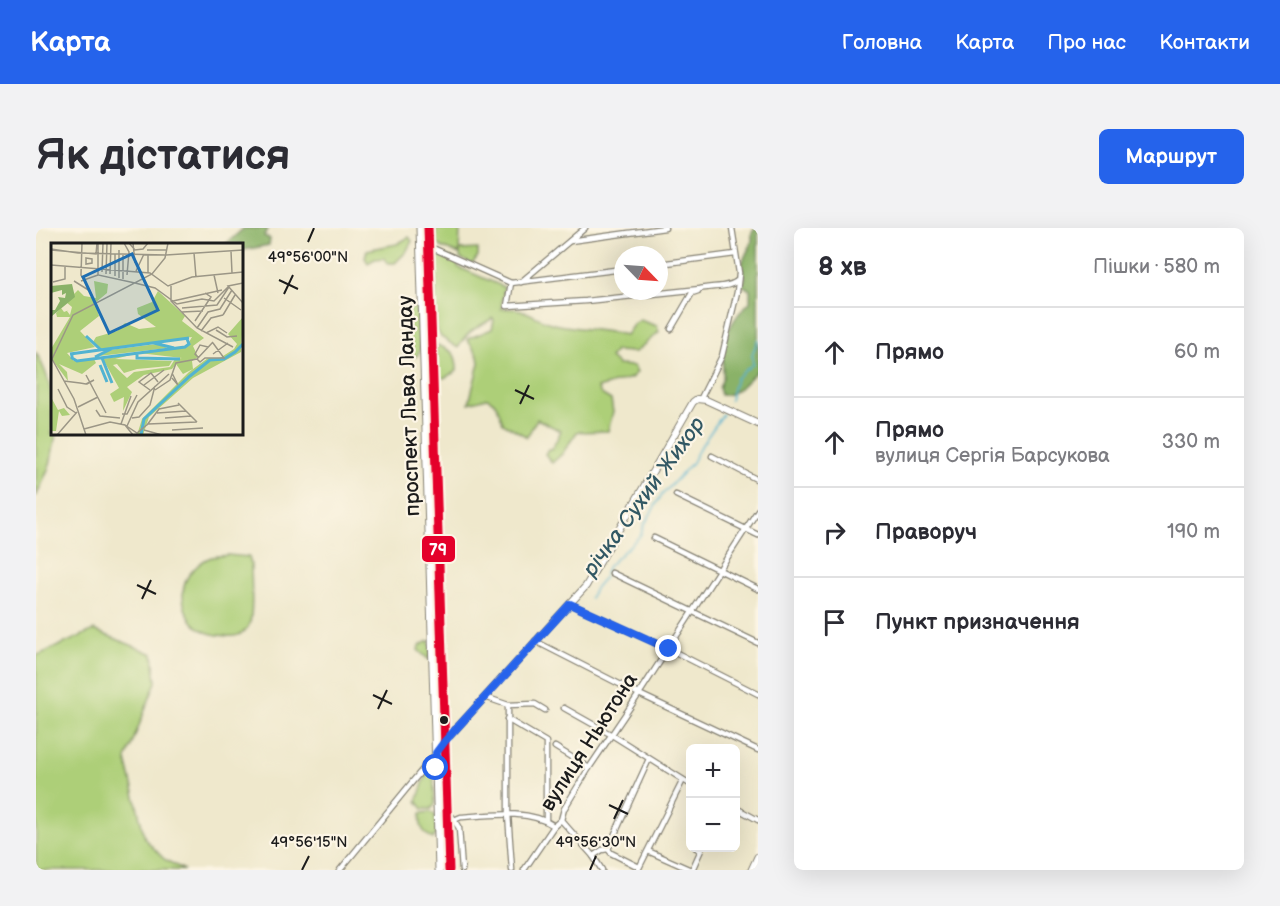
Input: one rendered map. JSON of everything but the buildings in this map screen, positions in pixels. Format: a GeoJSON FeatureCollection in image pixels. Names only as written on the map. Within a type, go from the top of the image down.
{"type":"FeatureCollection","features":[{"type":"Feature","properties":{"kind":"main road","name":"проспект Льва Ландау"},"geometry":{"type":"LineString","coordinates":[[420,228],[439,870]]}},
{"type":"Feature","properties":{"kind":"main road","name":"проспект Льва Ландау"},"geometry":{"type":"LineString","coordinates":[[428,228],[448,870]]}},
{"type":"Feature","properties":{"kind":"main road"},"geometry":{"type":"LineString","coordinates":[[422,313],[431,313]]}},
{"type":"Feature","properties":{"kind":"main road"},"geometry":{"type":"LineString","coordinates":[[436,753],[593,576],[690,406],[699,399],[758,424]]}},
{"type":"Feature","properties":{"kind":"main road"},"geometry":{"type":"LineString","coordinates":[[433,667],[442,666]]}},
{"type":"Feature","properties":{"kind":"main road"},"geometry":{"type":"LineString","coordinates":[[425,766],[432,765],[436,768]]}},
{"type":"Feature","properties":{"kind":"main road"},"geometry":{"type":"LineString","coordinates":[[752,870],[758,857]]}},
{"type":"Feature","properties":{"kind":"street"},"geometry":{"type":"LineString","coordinates":[[521,282],[585,228]]}},
{"type":"Feature","properties":{"kind":"street"},"geometry":{"type":"LineString","coordinates":[[570,241],[665,228]]}},
{"type":"Feature","properties":{"kind":"street"},"geometry":{"type":"LineString","coordinates":[[699,399],[722,356],[737,292],[739,273],[732,228]]}},
{"type":"Feature","properties":{"kind":"street"},"geometry":{"type":"LineString","coordinates":[[428,246],[511,283],[614,269]]}},
{"type":"Feature","properties":{"kind":"street"},"geometry":{"type":"LineString","coordinates":[[668,263],[735,254]]}},
{"type":"Feature","properties":{"kind":"street"},"geometry":{"type":"LineString","coordinates":[[511,283],[507,306],[586,301],[729,286],[738,280]]}},
{"type":"Feature","properties":{"kind":"street"},"geometry":{"type":"LineString","coordinates":[[671,329],[692,293],[700,289]]}},
{"type":"Feature","properties":{"kind":"street"},"geometry":{"type":"LineString","coordinates":[[712,456],[758,480]]}},
{"type":"Feature","properties":{"kind":"street"},"geometry":{"type":"LineString","coordinates":[[676,495],[758,535]]}},
{"type":"Feature","properties":{"kind":"street","name":"вулиця Ньютона"},"geometry":{"type":"LineString","coordinates":[[524,870],[554,826],[561,820],[564,809],[589,768],[758,510]]}},
{"type":"Feature","properties":{"kind":"street"},"geometry":{"type":"LineString","coordinates":[[654,538],[758,589]]}},
{"type":"Feature","properties":{"kind":"street"},"geometry":{"type":"LineString","coordinates":[[612,573],[758,643]]}},
{"type":"Feature","properties":{"kind":"street"},"geometry":{"type":"LineString","coordinates":[[570,604],[669,649],[758,694]]}},
{"type":"Feature","properties":{"kind":"street"},"geometry":{"type":"LineString","coordinates":[[535,641],[639,694],[758,750]]}},
{"type":"Feature","properties":{"kind":"street"},"geometry":{"type":"LineString","coordinates":[[485,697],[508,705],[535,704],[545,710]]}},
{"type":"Feature","properties":{"kind":"street"},"geometry":{"type":"LineString","coordinates":[[508,705],[508,814],[512,870]]}},
{"type":"Feature","properties":{"kind":"street"},"geometry":{"type":"LineString","coordinates":[[564,708],[686,782]]}},
{"type":"Feature","properties":{"kind":"street"},"geometry":{"type":"LineString","coordinates":[[507,719],[546,742],[546,820]]}},
{"type":"Feature","properties":{"kind":"street"},"geometry":{"type":"LineString","coordinates":[[555,747],[589,768]]}},
{"type":"Feature","properties":{"kind":"street"},"geometry":{"type":"LineString","coordinates":[[340,870],[436,753]]}},
{"type":"Feature","properties":{"kind":"street"},"geometry":{"type":"LineString","coordinates":[[608,849],[649,759]]}},
{"type":"Feature","properties":{"kind":"street"},"geometry":{"type":"LineString","coordinates":[[608,849],[611,853],[639,868],[683,780]]}},
{"type":"Feature","properties":{"kind":"street"},"geometry":{"type":"LineString","coordinates":[[447,807],[459,828],[462,870]]}},
{"type":"Feature","properties":{"kind":"street"},"geometry":{"type":"LineString","coordinates":[[740,811],[758,820]]}},
{"type":"Feature","properties":{"kind":"street"},"geometry":{"type":"LineString","coordinates":[[454,820],[460,817],[508,814],[546,820],[554,826]]}},
{"type":"Feature","properties":{"kind":"street"},"geometry":{"type":"LineString","coordinates":[[561,820],[593,856],[602,870]]}},
{"type":"Feature","properties":{"kind":"street"},"geometry":{"type":"LineString","coordinates":[[593,856],[608,849]]}},
{"type":"Feature","properties":{"kind":"street"},"geometry":{"type":"LineString","coordinates":[[648,851],[690,870],[701,852]]}},
{"type":"Feature","properties":{"kind":"green space"},"geometry":{"type":"Polygon","coordinates":[[[244,228],[267,228],[264,236],[270,239],[269,245],[244,250],[243,243],[227,243],[244,228]]]}},
{"type":"Feature","properties":{"kind":"green space"},"geometry":{"type":"Polygon","coordinates":[[[435,228],[460,228],[459,254],[436,243],[435,228]]]}},
{"type":"Feature","properties":{"kind":"green space"},"geometry":{"type":"Polygon","coordinates":[[[758,228],[758,370],[737,391],[721,395],[719,388],[723,374],[725,340],[734,320],[750,302],[750,290],[742,285],[745,278],[742,263],[752,241],[752,232],[758,228]]]}},
{"type":"Feature","properties":{"kind":"green space"},"geometry":{"type":"Polygon","coordinates":[[[409,237],[412,241],[406,252],[395,263],[388,263],[384,258],[368,263],[365,258],[367,250],[397,244],[409,237]]]}},
{"type":"Feature","properties":{"kind":"green space"},"geometry":{"type":"Polygon","coordinates":[[[478,249],[478,256],[472,264],[460,258],[460,250],[478,249]]]}},
{"type":"Feature","properties":{"kind":"green space"},"geometry":{"type":"Polygon","coordinates":[[[439,252],[459,261],[458,267],[504,287],[501,309],[518,309],[559,325],[626,335],[640,320],[657,326],[659,332],[635,352],[615,351],[610,358],[618,365],[634,366],[637,372],[631,378],[598,388],[601,394],[611,400],[613,412],[608,431],[577,432],[562,454],[552,463],[545,454],[548,449],[552,449],[561,431],[537,419],[527,437],[503,423],[498,408],[491,400],[487,398],[469,403],[479,363],[478,356],[467,339],[492,329],[494,320],[493,318],[473,330],[458,348],[441,337],[436,328],[436,255],[439,252]]]}},
{"type":"Feature","properties":{"kind":"green space"},"geometry":{"type":"Polygon","coordinates":[[[414,307],[418,310],[420,350],[417,356],[407,357],[405,355],[403,312],[407,308],[414,307]]]}},
{"type":"Feature","properties":{"kind":"green space"},"geometry":{"type":"Polygon","coordinates":[[[425,315],[427,315],[437,658],[425,315]]]}},
{"type":"Feature","properties":{"kind":"green space"},"geometry":{"type":"Polygon","coordinates":[[[437,345],[450,351],[456,360],[457,371],[444,378],[437,374],[435,348],[437,345]]]}},
{"type":"Feature","properties":{"kind":"green space"},"geometry":{"type":"Polygon","coordinates":[[[36,352],[49,383],[51,435],[56,435],[50,465],[36,497],[36,352]]]}},
{"type":"Feature","properties":{"kind":"green space"},"geometry":{"type":"Polygon","coordinates":[[[227,555],[249,557],[251,565],[251,620],[243,633],[230,636],[209,633],[196,625],[186,610],[183,593],[188,576],[199,564],[209,558],[227,555]]]}},
{"type":"Feature","properties":{"kind":"green space"},"geometry":{"type":"Polygon","coordinates":[[[94,630],[153,654],[156,682],[126,759],[145,839],[164,859],[184,870],[36,870],[36,656],[94,630]]]}},
{"type":"Feature","properties":{"kind":"green space"},"geometry":{"type":"Polygon","coordinates":[[[430,641],[430,659],[418,650],[419,646],[430,641]]]}},
{"type":"Feature","properties":{"kind":"green space"},"geometry":{"type":"Polygon","coordinates":[[[439,757],[441,757],[444,870],[442,870],[439,757]]]}},
{"type":"Feature","properties":{"kind":"green space"},"geometry":{"type":"Polygon","coordinates":[[[433,767],[435,805],[431,809],[423,809],[417,801],[428,769],[433,767]]]}},
{"type":"Feature","properties":{"kind":"green space"},"geometry":{"type":"Polygon","coordinates":[[[431,812],[435,815],[436,834],[433,839],[426,834],[420,822],[421,813],[431,812]]]}},
{"type":"Feature","properties":{"kind":"waterway","name":"річка Сухий Жихор"},"geometry":{"type":"LineString","coordinates":[[730,400],[736,378],[753,364],[752,355],[758,339]]}},
{"type":"Feature","properties":{"kind":"waterway","name":"річка Сухий Жихор"},"geometry":{"type":"LineString","coordinates":[[590,598],[603,579],[608,566],[641,535],[643,527],[661,496],[691,464],[723,414]]}},
{"type":"Feature","properties":{"kind":"transit line","name":"79"},"geometry":{"type":"LineString","coordinates":[[428,228],[449,870]]}},
{"type":"Feature","properties":{"kind":"route"},"geometry":{"type":"LineString","coordinates":[[436,768],[436,753],[445,741],[570,604],[669,649]]}}]}
